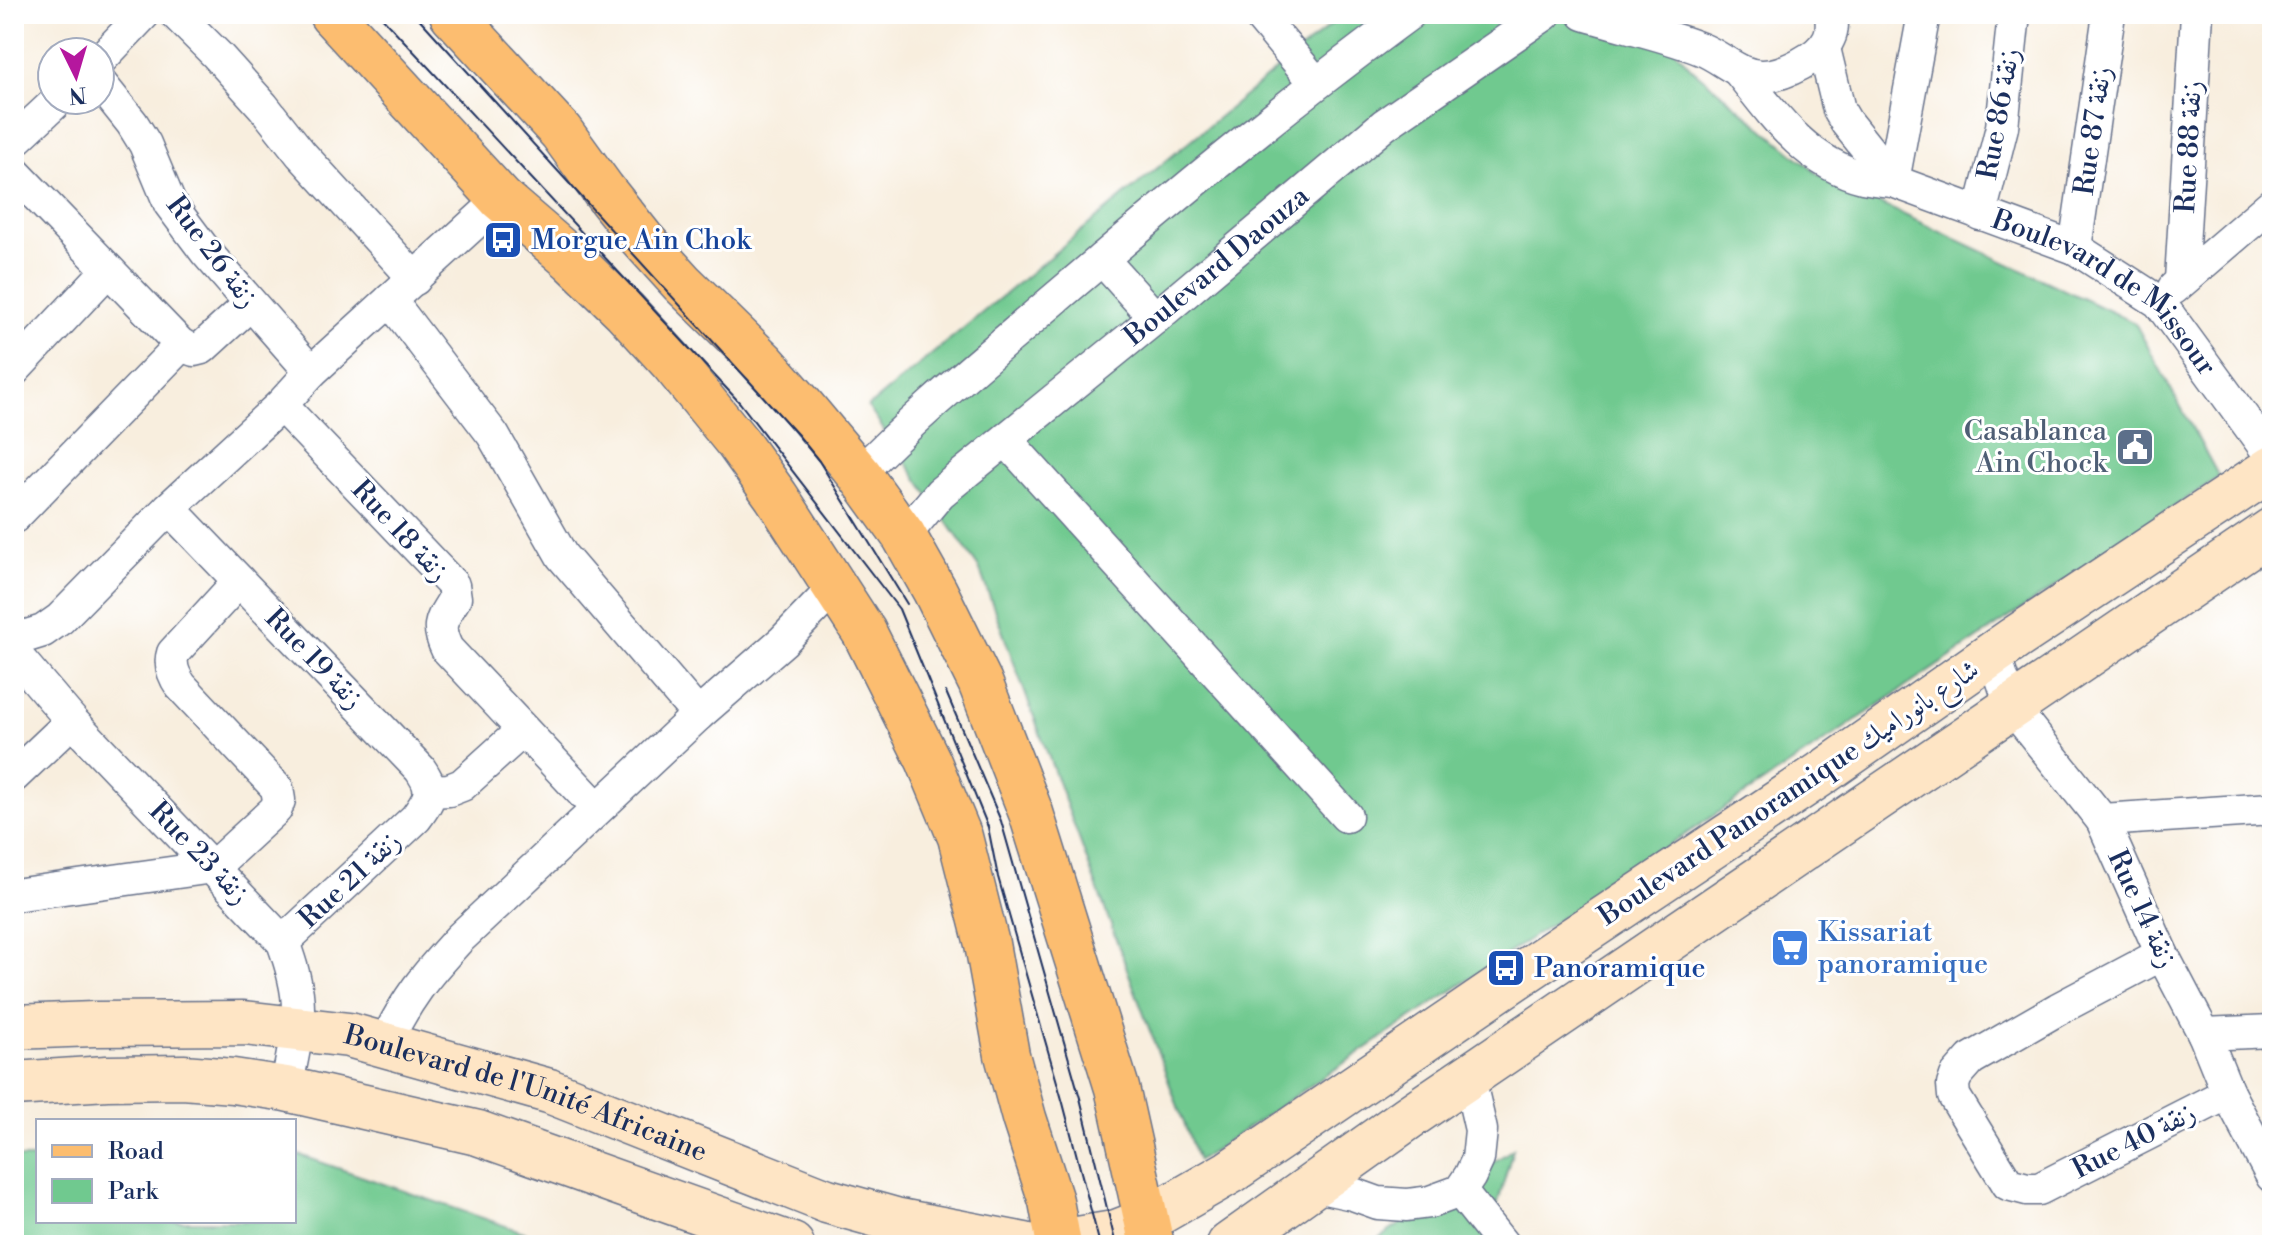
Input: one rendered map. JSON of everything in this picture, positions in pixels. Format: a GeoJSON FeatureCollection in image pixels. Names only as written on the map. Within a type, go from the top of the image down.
{"type":"FeatureCollection","features":[{"type":"Feature","properties":{"kind":"main road"},"geometry":{"type":"LineString","coordinates":[[331,14],[501,199],[572,260],[671,361],[738,443],[864,632],[928,760],[960,837],[987,944],[1007,1055],[1051,1201],[1046,1244]]}},
{"type":"Feature","properties":{"kind":"main road"},"geometry":{"type":"LineString","coordinates":[[452,14],[561,132],[642,239],[764,363],[859,474],[904,536],[980,682],[1031,813],[1117,1088],[1148,1233]]}},
{"type":"Feature","properties":{"kind":"main road","name":"Boulevard Panoramique شارع بانوراميك"},"geometry":{"type":"LineString","coordinates":[[1148,1233],[1230,1172],[2272,468]]}},
{"type":"Feature","properties":{"kind":"main road","name":"Boulevard Panoramique شارع بانوراميك"},"geometry":{"type":"LineString","coordinates":[[1229,1245],[1311,1185],[2272,530]]}},
{"type":"Feature","properties":{"kind":"main road","name":"Boulevard de l'Unité Africaine"},"geometry":{"type":"LineString","coordinates":[[14,1027],[244,1023],[349,1035],[549,1091],[827,1201],[895,1220],[1046,1244],[1114,1233],[1148,1233]]}},
{"type":"Feature","properties":{"kind":"main road","name":"Boulevard de l'Unité Africaine"},"geometry":{"type":"LineString","coordinates":[[14,1084],[183,1077],[286,1089],[478,1133],[792,1245]]}},
{"type":"Feature","properties":{"kind":"street"},"geometry":{"type":"LineString","coordinates":[[116,43],[144,14]]}},
{"type":"Feature","properties":{"kind":"street"},"geometry":{"type":"LineString","coordinates":[[176,14],[263,106],[301,154],[415,279]]}},
{"type":"Feature","properties":{"kind":"street"},"geometry":{"type":"LineString","coordinates":[[1258,14],[1316,83]]}},
{"type":"Feature","properties":{"kind":"street"},"geometry":{"type":"LineString","coordinates":[[859,474],[896,435],[1102,259],[1316,83],[1409,14]]}},
{"type":"Feature","properties":{"kind":"street","name":"Boulevard Daouza"},"geometry":{"type":"LineString","coordinates":[[904,536],[940,493],[1155,318],[1384,125],[1545,14]]}},
{"type":"Feature","properties":{"kind":"street","name":"Boulevard de Missour"},"geometry":{"type":"LineString","coordinates":[[1584,14],[1705,50],[1738,70],[1761,76],[1778,74],[1798,66],[1836,27]]}},
{"type":"Feature","properties":{"kind":"street"},"geometry":{"type":"LineString","coordinates":[[1893,181],[1924,14]]}},
{"type":"Feature","properties":{"kind":"street","name":"Rue 86 زنقة"},"geometry":{"type":"LineString","coordinates":[[1980,214],[2002,127],[2014,14]]}},
{"type":"Feature","properties":{"kind":"street","name":"Rue 87 زنقة"},"geometry":{"type":"LineString","coordinates":[[2075,248],[2109,14]]}},
{"type":"Feature","properties":{"kind":"street","name":"Rue 88 زنقة"},"geometry":{"type":"LineString","coordinates":[[2170,291],[2197,14]]}},
{"type":"Feature","properties":{"kind":"street","name":"Boulevard de Missour"},"geometry":{"type":"LineString","coordinates":[[1836,27],[1832,89],[1839,110],[1893,181]]}},
{"type":"Feature","properties":{"kind":"street","name":"Boulevard de Missour"},"geometry":{"type":"LineString","coordinates":[[1738,70],[1784,127],[1831,165],[1862,177],[1893,181],[2075,248],[2170,291],[2272,457]]}},
{"type":"Feature","properties":{"kind":"street","name":"Rue 26 زنقة"},"geometry":{"type":"LineString","coordinates":[[116,103],[145,144],[170,204],[206,252],[311,372]]}},
{"type":"Feature","properties":{"kind":"street"},"geometry":{"type":"LineString","coordinates":[[14,141],[41,116]]}},
{"type":"Feature","properties":{"kind":"street"},"geometry":{"type":"LineString","coordinates":[[14,172],[181,345],[194,350],[202,348],[250,304]]}},
{"type":"Feature","properties":{"kind":"street"},"geometry":{"type":"LineString","coordinates":[[14,640],[43,631],[60,619],[169,508],[281,405],[311,372],[501,199]]}},
{"type":"Feature","properties":{"kind":"street"},"geometry":{"type":"LineString","coordinates":[[2170,291],[2272,204]]}},
{"type":"Feature","properties":{"kind":"street"},"geometry":{"type":"LineString","coordinates":[[1102,259],[1155,318]]}},
{"type":"Feature","properties":{"kind":"street"},"geometry":{"type":"LineString","coordinates":[[14,370],[108,270]]}},
{"type":"Feature","properties":{"kind":"street"},"geometry":{"type":"LineString","coordinates":[[390,300],[493,435],[562,556],[698,715]]}},
{"type":"Feature","properties":{"kind":"street"},"geometry":{"type":"LineString","coordinates":[[14,517],[181,345]]}},
{"type":"Feature","properties":{"kind":"street","name":"Rue 18 زنقة"},"geometry":{"type":"LineString","coordinates":[[281,405],[453,585],[455,598],[439,630],[447,649],[597,808]]}},
{"type":"Feature","properties":{"kind":"street"},"geometry":{"type":"LineString","coordinates":[[1006,440],[1346,816]]}},
{"type":"Feature","properties":{"kind":"street","name":"Rue 19 زنقة"},"geometry":{"type":"LineString","coordinates":[[169,508],[420,769],[429,782],[423,805]]}},
{"type":"Feature","properties":{"kind":"street"},"geometry":{"type":"LineString","coordinates":[[14,895],[213,867],[276,809],[279,800],[277,788],[181,686],[174,677],[171,659],[173,653],[239,581]]}},
{"type":"Feature","properties":{"kind":"street"},"geometry":{"type":"LineString","coordinates":[[385,1044],[403,1007],[426,974],[459,939],[698,715],[783,641],[836,586]]}},
{"type":"Feature","properties":{"kind":"street","name":"Rue 23 زنقة"},"geometry":{"type":"LineString","coordinates":[[14,653],[72,721],[283,942],[294,975],[298,1007],[286,1089]]}},
{"type":"Feature","properties":{"kind":"street","name":"Rue 14 زنقة"},"geometry":{"type":"LineString","coordinates":[[1994,654],[2011,706],[2102,820],[2162,954],[2204,1034],[2228,1093],[2272,1176]]}},
{"type":"Feature","properties":{"kind":"street"},"geometry":{"type":"LineString","coordinates":[[14,776],[72,721]]}},
{"type":"Feature","properties":{"kind":"street"},"geometry":{"type":"LineString","coordinates":[[423,805],[462,785],[523,730]]}},
{"type":"Feature","properties":{"kind":"street"},"geometry":{"type":"LineString","coordinates":[[2238,811],[2272,787]]}},
{"type":"Feature","properties":{"kind":"street","name":"Rue 21 زنقة"},"geometry":{"type":"LineString","coordinates":[[283,942],[423,805]]}},
{"type":"Feature","properties":{"kind":"street"},"geometry":{"type":"LineString","coordinates":[[2102,820],[2272,809]]}},
{"type":"Feature","properties":{"kind":"street","name":"Rue 40 زنقة"},"geometry":{"type":"LineString","coordinates":[[2162,954],[1971,1059],[1956,1076],[1954,1096],[2008,1184],[2039,1189],[2228,1093]]}},
{"type":"Feature","properties":{"kind":"street"},"geometry":{"type":"LineString","coordinates":[[2204,1034],[2272,1031]]}},
{"type":"Feature","properties":{"kind":"street"},"geometry":{"type":"LineString","coordinates":[[1311,1185],[1378,1203],[1407,1205],[1430,1202],[1460,1191],[1478,1159],[1481,1130],[1469,1078]]}},
{"type":"Feature","properties":{"kind":"street"},"geometry":{"type":"LineString","coordinates":[[1460,1191],[1503,1245]]}},
{"type":"Feature","properties":{"kind":"green space"},"geometry":{"type":"Polygon","coordinates":[[[1344,14],[1644,14],[1691,68],[1819,175],[2135,323],[2219,477],[1198,1161],[979,568],[868,407],[1344,14]]]}},
{"type":"Feature","properties":{"kind":"green space"},"geometry":{"type":"Polygon","coordinates":[[[1513,1149],[1486,1245],[1369,1245],[1513,1149]]]}},
{"type":"Feature","properties":{"kind":"green space"},"geometry":{"type":"Polygon","coordinates":[[[296,1154],[561,1245],[14,1245],[14,1158],[36,1158],[36,1223],[296,1223],[296,1154]]]}},
{"type":"Feature","properties":{"kind":"tram line"},"geometry":{"type":"LineString","coordinates":[[379,14],[740,403],[899,609],[988,827],[998,877],[1100,1245]]}},
{"type":"Feature","properties":{"kind":"tram line"},"geometry":{"type":"LineString","coordinates":[[415,14],[798,435],[819,461],[907,604]]}},
{"type":"Feature","properties":{"kind":"tram line"},"geometry":{"type":"LineString","coordinates":[[946,692],[1001,821],[1080,1098],[1116,1245]]}},
{"type":"Feature","properties":{"kind":"place","name":"Morgue Ain Chok"},"geometry":{"type":"Point","coordinates":[503,240]}},
{"type":"Feature","properties":{"kind":"place","name":"Casablanca Ain Chock"},"geometry":{"type":"Point","coordinates":[2135,447]}},
{"type":"Feature","properties":{"kind":"place","name":"Kissariat panoramique"},"geometry":{"type":"Point","coordinates":[1790,948]}},
{"type":"Feature","properties":{"kind":"place","name":"Panoramique"},"geometry":{"type":"Point","coordinates":[1506,968]}}]}
